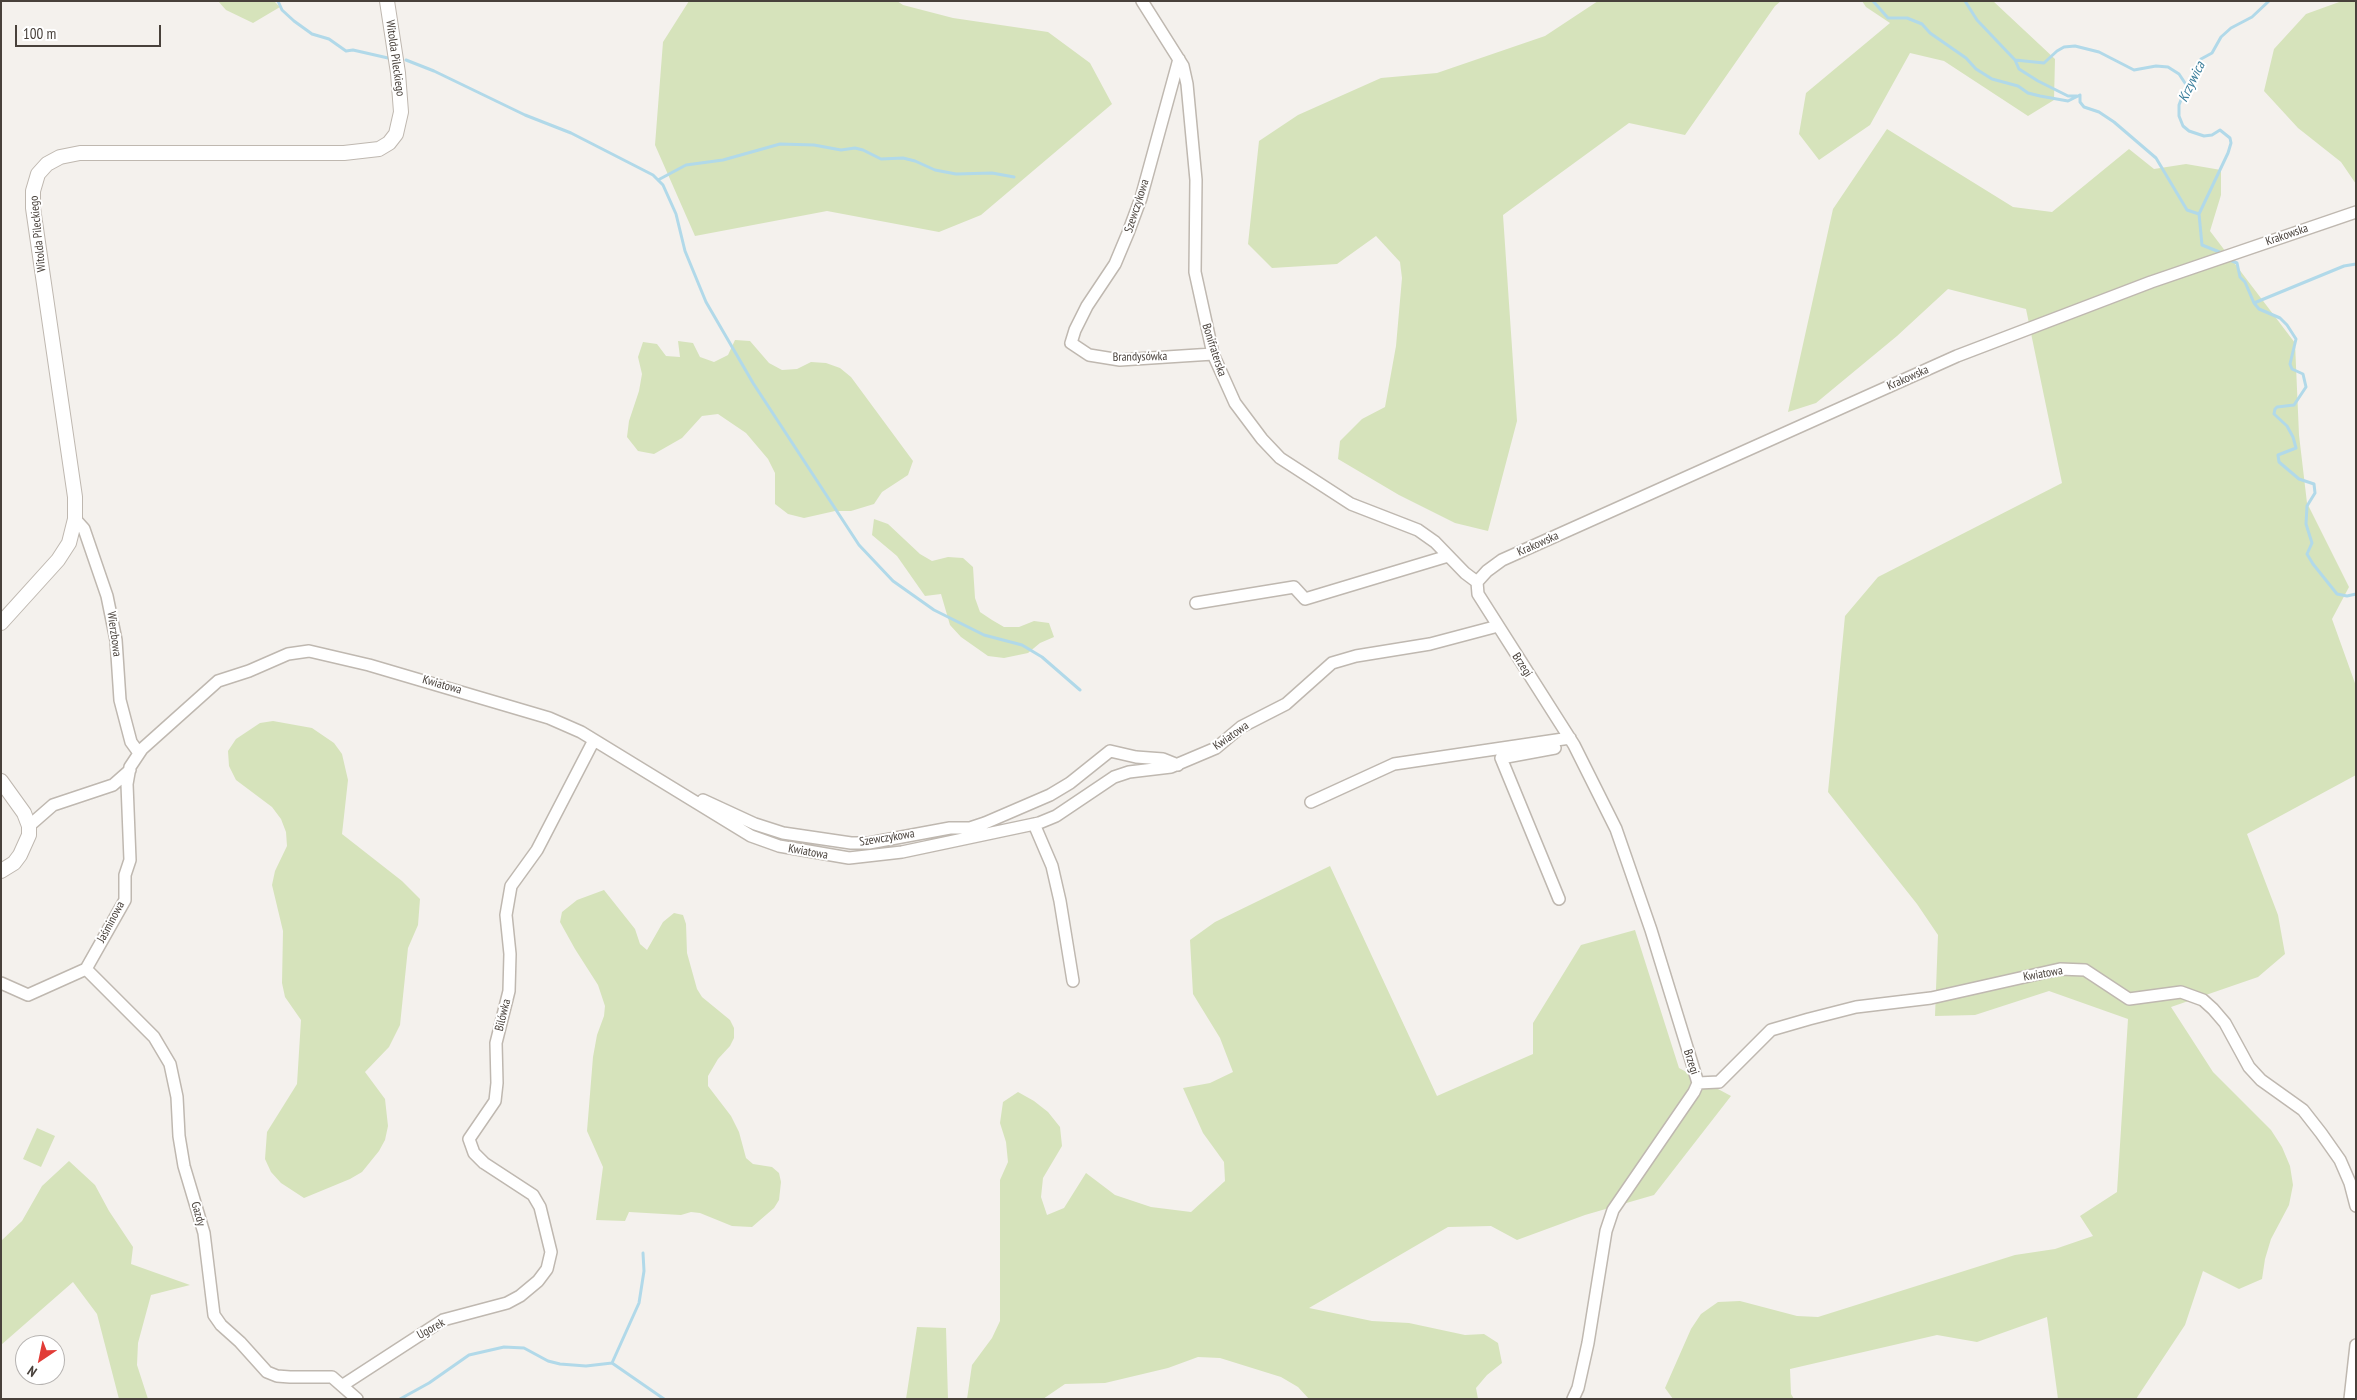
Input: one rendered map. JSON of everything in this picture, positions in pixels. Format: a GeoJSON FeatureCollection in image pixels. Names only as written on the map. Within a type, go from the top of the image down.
{"type":"FeatureCollection","features":[{"type":"Feature","properties":{"kind":"street","name":"Witolda Pileckiego"},"geometry":{"type":"LineString","coordinates":[[1,623],[58,560],[69,543],[75,520],[75,497],[33,208],[33,191],[38,174],[47,164],[60,157],[80,153],[344,153],[379,149],[394,137],[401,112],[398,73],[387,1]]}},
{"type":"Feature","properties":{"kind":"street","name":"Bonifraterska"},"geometry":{"type":"LineString","coordinates":[[1142,1],[1183,66],[1194,143],[1196,180],[1195,272],[1213,354],[1235,403],[1280,458],[1351,504],[1418,530],[1435,542],[1477,582]]}},
{"type":"Feature","properties":{"kind":"street","name":"Szewczykowa"},"geometry":{"type":"LineString","coordinates":[[1072,343],[1075,330],[1087,306],[1115,264],[1128,233],[1141,198],[1179,59]]}},
{"type":"Feature","properties":{"kind":"street","name":"Krakowska"},"geometry":{"type":"LineString","coordinates":[[1477,582],[1487,571],[1502,560],[1957,356],[2151,282],[2356,212]]}},
{"type":"Feature","properties":{"kind":"street","name":"Brandysówka"},"geometry":{"type":"LineString","coordinates":[[1072,343],[1089,355],[1120,360],[1213,354]]}},
{"type":"Feature","properties":{"kind":"street","name":"Wierzbowa"},"geometry":{"type":"LineString","coordinates":[[75,520],[84,529],[107,596],[116,640],[120,700],[131,742],[139,753]]}},
{"type":"Feature","properties":{"kind":"street"},"geometry":{"type":"LineString","coordinates":[[1196,603],[1294,587],[1305,599],[1448,556]]}},
{"type":"Feature","properties":{"kind":"street","name":"Brzegi"},"geometry":{"type":"LineString","coordinates":[[1477,582],[1478,594],[1572,742],[1619,838],[1652,930],[1698,1083],[1694,1092],[1613,1210],[1606,1231],[1588,1344],[1578,1388],[1573,1399]]}},
{"type":"Feature","properties":{"kind":"street","name":"Kwiatowa"},"geometry":{"type":"LineString","coordinates":[[139,753],[202,693],[218,681],[288,654],[310,652],[369,665],[549,718],[594,740],[751,836],[778,846],[848,858],[902,852],[1034,824],[1056,816],[1114,777],[1129,772],[1178,765],[1216,748],[1241,728],[1286,704],[1332,663],[1356,656],[1430,644],[1498,626]]}},
{"type":"Feature","properties":{"kind":"street","name":"Bilówka"},"geometry":{"type":"LineString","coordinates":[[547,1269],[551,1252],[540,1207],[533,1195],[484,1163],[474,1153],[469,1139],[495,1101],[497,1083],[496,1043],[510,991],[510,954],[506,915],[511,886],[537,850],[594,740]]}},
{"type":"Feature","properties":{"kind":"street"},"geometry":{"type":"LineString","coordinates":[[1310,802],[1394,764],[1572,742]]}},
{"type":"Feature","properties":{"kind":"street"},"geometry":{"type":"LineString","coordinates":[[1559,899],[1501,758],[1572,742]]}},
{"type":"Feature","properties":{"kind":"street","name":"Szewczykowa"},"geometry":{"type":"LineString","coordinates":[[656,778],[672,783],[755,824],[783,833],[851,843],[869,843],[950,828],[970,828],[984,823],[1050,795],[1070,783],[1110,751],[1136,757],[1163,759],[1178,765]]}},
{"type":"Feature","properties":{"kind":"street","name":"Jaśminowa"},"geometry":{"type":"LineString","coordinates":[[86,969],[125,900],[125,875],[130,860],[127,784],[130,770],[139,753]]}},
{"type":"Feature","properties":{"kind":"street"},"geometry":{"type":"LineString","coordinates":[[29,826],[52,805],[113,785],[130,770]]}},
{"type":"Feature","properties":{"kind":"street"},"geometry":{"type":"LineString","coordinates":[[1,781],[24,812],[29,826],[28,840],[24,849],[14,863],[1,871]]}},
{"type":"Feature","properties":{"kind":"street"},"geometry":{"type":"LineString","coordinates":[[1034,824],[1052,866],[1060,901],[1072,981]]}},
{"type":"Feature","properties":{"kind":"street"},"geometry":{"type":"LineString","coordinates":[[1,983],[28,995],[86,969]]}},
{"type":"Feature","properties":{"kind":"street","name":"Gazdy"},"geometry":{"type":"LineString","coordinates":[[86,969],[154,1037],[170,1064],[177,1097],[179,1136],[184,1166],[204,1233],[214,1316],[267,1372],[276,1376],[332,1377],[357,1399]]}},
{"type":"Feature","properties":{"kind":"street","name":"Kwiatowa"},"geometry":{"type":"LineString","coordinates":[[1698,1083],[1719,1082],[1771,1030],[1856,1007],[1930,998],[2060,969],[2085,970],[2129,998],[2181,992],[2203,1000],[2214,1009],[2225,1022],[2249,1067],[2261,1080],[2304,1110],[2321,1133],[2340,1160],[2350,1183],[2356,1206]]}},
{"type":"Feature","properties":{"kind":"street","name":"Ugorek"},"geometry":{"type":"LineString","coordinates":[[343,1385],[443,1320],[507,1303],[520,1296],[538,1281],[547,1269]]}},
{"type":"Feature","properties":{"kind":"street"},"geometry":{"type":"LineString","coordinates":[[2350,1399],[2356,1345]]}},
{"type":"Feature","properties":{"kind":"green space"},"geometry":{"type":"Polygon","coordinates":[[[218,1],[274,1],[280,7],[253,23],[226,10],[218,1]]]}},
{"type":"Feature","properties":{"kind":"green space"},"geometry":{"type":"Polygon","coordinates":[[[689,1],[897,1],[903,5],[953,18],[1048,32],[1090,63],[1112,104],[981,215],[939,232],[827,211],[695,236],[655,145],[663,42],[689,1]]]}},
{"type":"Feature","properties":{"kind":"green space"},"geometry":{"type":"Polygon","coordinates":[[[1598,1],[1781,1],[1775,6],[1685,135],[1629,123],[1503,215],[1517,421],[1488,531],[1455,523],[1399,495],[1338,459],[1340,441],[1362,419],[1385,407],[1396,346],[1402,278],[1400,262],[1376,236],[1337,264],[1272,268],[1248,244],[1259,141],[1298,115],[1381,78],[1437,73],[1545,36],[1598,1]]]}},
{"type":"Feature","properties":{"kind":"green space"},"geometry":{"type":"Polygon","coordinates":[[[1862,1],[1993,1],[2055,59],[2054,100],[2028,116],[1944,61],[1910,53],[1870,125],[1819,160],[1799,134],[1806,93],[1890,23],[1866,7],[1862,1]]]}},
{"type":"Feature","properties":{"kind":"green space"},"geometry":{"type":"Polygon","coordinates":[[[2342,1],[2356,1],[2356,184],[2341,162],[2298,128],[2264,91],[2274,49],[2306,14],[2342,1]]]}},
{"type":"Feature","properties":{"kind":"green space"},"geometry":{"type":"Polygon","coordinates":[[[1887,129],[2013,207],[2052,212],[2129,149],[2154,169],[2186,164],[2221,170],[2221,195],[2210,231],[2295,343],[2299,435],[2307,503],[2349,587],[2332,619],[2356,686],[2356,775],[2247,834],[2278,915],[2285,954],[2258,977],[2171,1007],[2213,1072],[2271,1130],[2282,1147],[2290,1166],[2293,1185],[2289,1205],[2271,1239],[2262,1279],[2239,1289],[2203,1271],[2185,1325],[2136,1399],[2058,1399],[2047,1317],[1977,1342],[1937,1335],[1790,1369],[1791,1394],[1794,1399],[1673,1399],[1665,1388],[1691,1329],[1701,1314],[1718,1302],[1740,1301],[1797,1316],[1818,1317],[2015,1255],[2055,1249],[2093,1236],[2080,1216],[2117,1192],[2128,1019],[2049,991],[1975,1015],[1935,1016],[1938,935],[1917,904],[1828,792],[1845,616],[1878,577],[2062,483],[2026,309],[1948,289],[1897,336],[1816,403],[1788,412],[1833,209],[1887,129]]]}},
{"type":"Feature","properties":{"kind":"green space"},"geometry":{"type":"Polygon","coordinates":[[[735,340],[750,341],[769,363],[782,370],[797,369],[811,362],[826,363],[840,368],[851,377],[913,461],[908,475],[882,492],[874,504],[851,511],[835,511],[804,518],[788,514],[775,504],[775,473],[768,459],[746,433],[718,414],[702,416],[682,438],[654,454],[638,451],[627,437],[629,421],[639,391],[642,374],[638,357],[643,342],[657,344],[666,356],[680,357],[678,341],[693,343],[700,357],[714,362],[728,355],[735,340]]]}},
{"type":"Feature","properties":{"kind":"green space"},"geometry":{"type":"Polygon","coordinates":[[[874,519],[888,524],[920,554],[932,561],[948,557],[963,558],[973,567],[975,598],[980,612],[992,620],[1004,627],[1019,627],[1034,621],[1049,623],[1054,637],[1040,643],[1028,653],[1004,658],[988,656],[961,637],[950,625],[941,594],[925,596],[897,556],[872,535],[874,519]]]}},
{"type":"Feature","properties":{"kind":"green space"},"geometry":{"type":"Polygon","coordinates":[[[273,721],[312,728],[334,743],[342,754],[348,780],[342,834],[402,881],[420,899],[418,925],[408,948],[400,1025],[389,1047],[365,1072],[385,1099],[388,1126],[385,1140],[379,1151],[362,1172],[304,1198],[281,1183],[271,1172],[265,1159],[267,1132],[297,1084],[301,1020],[285,997],[282,983],[283,931],[272,885],[275,871],[287,846],[286,832],[281,819],[272,807],[236,780],[229,766],[228,751],[236,739],[260,723],[273,721]]]}},
{"type":"Feature","properties":{"kind":"green space"},"geometry":{"type":"Polygon","coordinates":[[[1330,866],[1437,1096],[1533,1054],[1533,1023],[1581,945],[1635,930],[1679,1068],[1731,1096],[1654,1195],[1585,1215],[1517,1240],[1491,1226],[1448,1227],[1309,1308],[1372,1321],[1409,1323],[1465,1335],[1484,1334],[1498,1343],[1502,1363],[1487,1375],[1476,1388],[1478,1399],[1309,1399],[1298,1387],[1281,1377],[1220,1358],[1198,1357],[1168,1368],[1105,1383],[1065,1384],[1043,1399],[967,1399],[972,1365],[992,1338],[1000,1321],[1000,1180],[1008,1162],[1006,1142],[1000,1123],[1003,1102],[1018,1092],[1048,1112],[1060,1127],[1062,1146],[1043,1178],[1041,1197],[1047,1215],[1064,1208],[1086,1173],[1115,1195],[1151,1207],[1191,1212],[1225,1181],[1224,1162],[1203,1133],[1183,1088],[1210,1083],[1233,1072],[1220,1038],[1193,994],[1190,940],[1215,922],[1330,866]]]}},
{"type":"Feature","properties":{"kind":"green space"},"geometry":{"type":"Polygon","coordinates":[[[604,890],[635,929],[640,944],[647,950],[663,922],[674,913],[683,915],[686,924],[687,953],[697,989],[702,997],[730,1020],[734,1028],[734,1038],[730,1046],[718,1059],[708,1076],[708,1086],[731,1116],[739,1132],[746,1158],[753,1164],[772,1167],[779,1173],[781,1182],[779,1200],[774,1208],[752,1227],[732,1226],[700,1213],[691,1212],[681,1215],[629,1212],[625,1221],[596,1220],[603,1167],[587,1131],[593,1057],[605,1006],[598,985],[560,922],[562,912],[577,900],[604,890]]]}},
{"type":"Feature","properties":{"kind":"green space"},"geometry":{"type":"Polygon","coordinates":[[[37,1128],[55,1136],[41,1167],[23,1159],[37,1128]]]}},
{"type":"Feature","properties":{"kind":"green space"},"geometry":{"type":"Polygon","coordinates":[[[69,1161],[95,1185],[109,1211],[133,1247],[131,1264],[190,1285],[151,1295],[138,1343],[137,1365],[148,1399],[119,1399],[97,1314],[73,1282],[1,1345],[1,1241],[22,1221],[42,1186],[69,1161]]]}},
{"type":"Feature","properties":{"kind":"green space"},"geometry":{"type":"Polygon","coordinates":[[[917,1327],[946,1328],[948,1399],[906,1399],[917,1327]]]}},
{"type":"Feature","properties":{"kind":"waterway"},"geometry":{"type":"LineString","coordinates":[[278,1],[282,10],[312,34],[329,39],[346,51],[353,50],[388,58]]}},
{"type":"Feature","properties":{"kind":"waterway"},"geometry":{"type":"LineString","coordinates":[[1873,1],[1888,18],[1907,18],[1922,24],[1930,33],[1966,58],[1976,69],[1992,79],[2018,86],[2028,93],[2040,96],[2068,101],[2080,95]]}},
{"type":"Feature","properties":{"kind":"waterway"},"geometry":{"type":"LineString","coordinates":[[1965,1],[1977,20],[2015,60],[2019,69],[2068,96],[2077,96]]}},
{"type":"Feature","properties":{"kind":"waterway","name":"Krzywica"},"geometry":{"type":"LineString","coordinates":[[2222,253],[2202,245],[2199,214],[2228,153],[2231,143],[2230,138],[2220,130],[2212,135],[2204,136],[2189,131],[2183,126],[2179,116],[2179,105],[2184,92],[2194,82],[2201,59],[2212,53],[2221,37],[2231,28],[2252,17],[2269,1]]}},
{"type":"Feature","properties":{"kind":"waterway"},"geometry":{"type":"LineString","coordinates":[[2015,60],[2044,63],[2064,47],[2075,46],[2099,52],[2134,70],[2156,66],[2168,67],[2179,74],[2185,83],[2190,85]]}},
{"type":"Feature","properties":{"kind":"waterway"},"geometry":{"type":"LineString","coordinates":[[406,60],[434,71],[525,115],[571,133],[653,175],[663,185],[676,214],[685,251],[706,302],[753,383],[859,545],[893,581],[934,610],[984,635],[1022,645],[1042,657],[1080,690]]}},
{"type":"Feature","properties":{"kind":"waterway"},"geometry":{"type":"LineString","coordinates":[[2080,95],[2080,102],[2084,107],[2099,112],[2114,122],[2156,158],[2187,210],[2199,214]]}},
{"type":"Feature","properties":{"kind":"waterway"},"geometry":{"type":"LineString","coordinates":[[658,180],[686,165],[723,160],[780,144],[814,145],[841,150],[855,148],[881,159],[903,158],[935,170],[956,174],[992,173],[1014,177]]}},
{"type":"Feature","properties":{"kind":"waterway","name":"Krzywica"},"geometry":{"type":"LineString","coordinates":[[2227,259],[2237,263],[2240,277],[2245,282],[2254,303],[2259,309],[2280,318],[2296,339],[2290,364],[2292,369],[2303,374],[2306,387],[2294,405],[2277,407],[2275,409],[2274,414],[2287,426],[2296,448],[2278,455],[2279,462],[2299,479],[2314,484],[2315,493],[2307,506],[2306,524],[2312,543],[2307,554],[2337,594],[2347,596],[2356,594]]}},
{"type":"Feature","properties":{"kind":"waterway"},"geometry":{"type":"LineString","coordinates":[[2254,303],[2344,266],[2356,264]]}},
{"type":"Feature","properties":{"kind":"waterway"},"geometry":{"type":"LineString","coordinates":[[612,1363],[639,1303],[644,1271],[643,1253]]}},
{"type":"Feature","properties":{"kind":"waterway"},"geometry":{"type":"LineString","coordinates":[[400,1399],[429,1383],[469,1355],[504,1347],[524,1348],[548,1361],[560,1364],[586,1366],[612,1363],[664,1399]]}}]}
